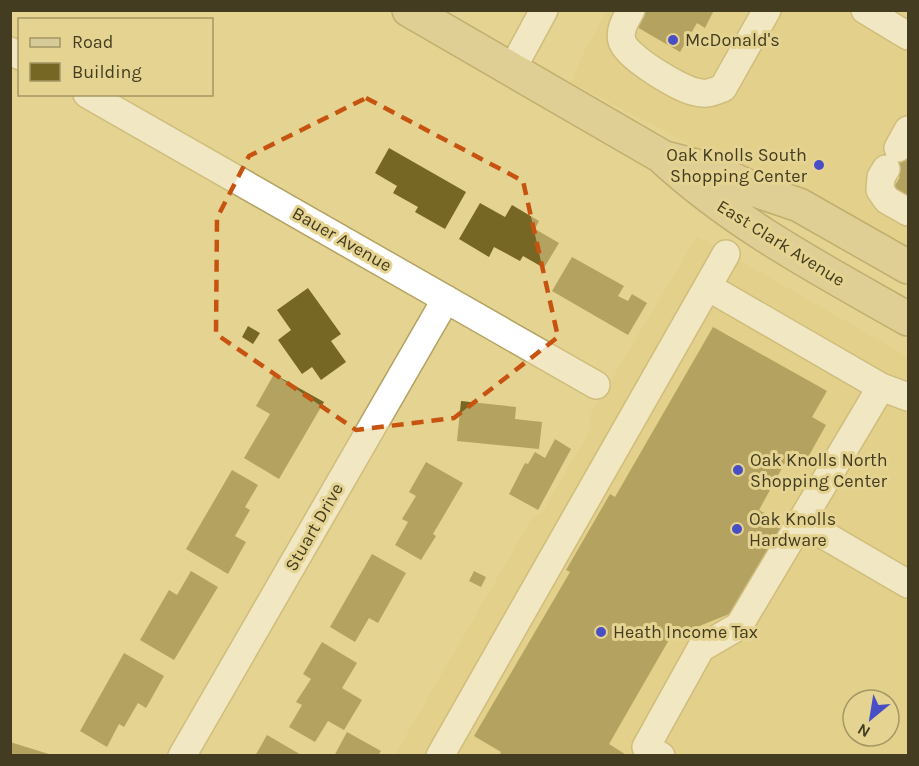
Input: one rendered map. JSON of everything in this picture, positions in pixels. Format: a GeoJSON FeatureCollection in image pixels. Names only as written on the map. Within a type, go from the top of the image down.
{"type":"FeatureCollection","features":[{"type":"Feature","properties":{"kind":"main road","name":"East Clark Avenue"},"geometry":{"type":"LineString","coordinates":[[409,10],[661,156],[715,171],[749,205],[773,242],[909,319]]}},
{"type":"Feature","properties":{"kind":"main road","name":"East Clark Avenue"},"geometry":{"type":"LineString","coordinates":[[749,205],[799,205],[909,267]]}},
{"type":"Feature","properties":{"kind":"street"},"geometry":{"type":"LineString","coordinates":[[511,71],[544,10]]}},
{"type":"Feature","properties":{"kind":"street"},"geometry":{"type":"LineString","coordinates":[[631,10],[622,30],[622,40],[626,50],[636,59],[695,92],[710,94],[723,88],[767,10]]}},
{"type":"Feature","properties":{"kind":"street"},"geometry":{"type":"LineString","coordinates":[[865,10],[909,36]]}},
{"type":"Feature","properties":{"kind":"street","name":"Bauer Avenue"},"geometry":{"type":"LineString","coordinates":[[91,96],[596,385]]}},
{"type":"Feature","properties":{"kind":"street"},"geometry":{"type":"LineString","coordinates":[[898,149],[881,177],[880,190],[887,200],[909,212]]}},
{"type":"Feature","properties":{"kind":"street"},"geometry":{"type":"LineString","coordinates":[[440,756],[726,254]]}},
{"type":"Feature","properties":{"kind":"street"},"geometry":{"type":"LineString","coordinates":[[708,286],[881,387],[909,397]]}},
{"type":"Feature","properties":{"kind":"street","name":"Stuart Drive"},"geometry":{"type":"LineString","coordinates":[[182,756],[446,299]]}},
{"type":"Feature","properties":{"kind":"street"},"geometry":{"type":"LineString","coordinates":[[653,751],[701,648],[739,626],[881,387]]}},
{"type":"Feature","properties":{"kind":"street"},"geometry":{"type":"LineString","coordinates":[[800,521],[909,584]]}},
{"type":"Feature","properties":{"kind":"highlighted area"},"geometry":{"type":"Polygon","coordinates":[[[366,98],[523,181],[558,337],[454,418],[356,430],[216,334],[217,218],[249,156],[366,98]]]}},
{"type":"Feature","properties":{"kind":"shaded area","name":"Oak Knolls South Shopping Center"},"geometry":{"type":"Polygon","coordinates":[[[607,11],[908,11],[908,259],[571,82],[585,50],[607,11]]]}},
{"type":"Feature","properties":{"kind":"shaded area","name":"Oak Knolls North Shopping Center"},"geometry":{"type":"Polygon","coordinates":[[[697,236],[908,357],[908,755],[394,756],[533,516],[542,513],[591,428],[589,417],[697,236]]]}},
{"type":"Feature","properties":{"kind":"building","name":"McDonald's"},"geometry":{"type":"Polygon","coordinates":[[[637,10],[714,10],[705,28],[697,23],[680,52],[630,23],[637,10]]]}},
{"type":"Feature","properties":{"kind":"building"},"geometry":{"type":"Polygon","coordinates":[[[891,143],[908,154],[908,198],[893,189],[900,177],[878,164],[891,143]]]}},
{"type":"Feature","properties":{"kind":"building"},"geometry":{"type":"Polygon","coordinates":[[[389,148],[466,192],[445,229],[415,212],[418,207],[393,193],[397,186],[375,173],[389,148]]]}},
{"type":"Feature","properties":{"kind":"building"},"geometry":{"type":"Polygon","coordinates":[[[480,203],[505,217],[512,205],[539,221],[535,229],[559,243],[544,268],[523,256],[520,261],[494,247],[489,257],[459,239],[480,203]]]}},
{"type":"Feature","properties":{"kind":"building"},"geometry":{"type":"Polygon","coordinates":[[[572,257],[624,286],[618,296],[628,301],[632,294],[647,303],[628,335],[552,291],[572,257]]]}},
{"type":"Feature","properties":{"kind":"building"},"geometry":{"type":"Polygon","coordinates":[[[308,288],[341,334],[331,341],[346,362],[321,380],[312,367],[302,374],[278,340],[291,330],[277,310],[308,288]]]}},
{"type":"Feature","properties":{"kind":"building"},"geometry":{"type":"Polygon","coordinates":[[[248,326],[260,333],[253,344],[242,337],[248,326]]]}},
{"type":"Feature","properties":{"kind":"building"},"geometry":{"type":"Polygon","coordinates":[[[713,327],[827,391],[812,417],[826,425],[807,459],[792,450],[759,510],[785,525],[734,612],[670,638],[609,744],[628,756],[499,756],[501,752],[474,736],[570,572],[566,570],[610,494],[615,497],[713,327]]]}},
{"type":"Feature","properties":{"kind":"building"},"geometry":{"type":"Polygon","coordinates":[[[274,374],[324,402],[279,479],[244,458],[270,414],[256,406],[274,374]]]}},
{"type":"Feature","properties":{"kind":"building"},"geometry":{"type":"Polygon","coordinates":[[[461,401],[516,407],[515,419],[542,422],[539,449],[457,441],[461,401]]]}},
{"type":"Feature","properties":{"kind":"building"},"geometry":{"type":"Polygon","coordinates":[[[555,439],[571,449],[538,510],[509,494],[525,463],[528,464],[535,452],[545,458],[555,439]]]}},
{"type":"Feature","properties":{"kind":"building"},"geometry":{"type":"Polygon","coordinates":[[[426,462],[463,483],[433,534],[436,536],[421,560],[395,545],[408,522],[402,519],[416,496],[409,492],[426,462]]]}},
{"type":"Feature","properties":{"kind":"building"},"geometry":{"type":"Polygon","coordinates":[[[232,470],[258,485],[245,507],[250,510],[235,536],[246,542],[228,574],[186,549],[232,470]]]}},
{"type":"Feature","properties":{"kind":"building"},"geometry":{"type":"Polygon","coordinates":[[[372,554],[406,573],[378,623],[369,618],[355,642],[330,627],[372,554]]]}},
{"type":"Feature","properties":{"kind":"building"},"geometry":{"type":"Polygon","coordinates":[[[191,571],[218,587],[174,660],[140,640],[169,590],[177,595],[191,571]]]}},
{"type":"Feature","properties":{"kind":"building"},"geometry":{"type":"Polygon","coordinates":[[[474,571],[486,577],[481,587],[469,581],[474,571]]]}},
{"type":"Feature","properties":{"kind":"building"},"geometry":{"type":"Polygon","coordinates":[[[322,642],[357,663],[342,688],[362,700],[344,730],[328,721],[315,742],[289,727],[302,705],[296,702],[311,679],[303,674],[322,642]]]}},
{"type":"Feature","properties":{"kind":"building"},"geometry":{"type":"Polygon","coordinates":[[[124,653],[164,676],[146,708],[138,703],[124,727],[119,724],[107,747],[80,731],[124,653]]]}},
{"type":"Feature","properties":{"kind":"building"},"geometry":{"type":"Polygon","coordinates":[[[347,732],[381,751],[378,756],[334,756],[347,732]]]}},
{"type":"Feature","properties":{"kind":"building"},"geometry":{"type":"Polygon","coordinates":[[[267,735],[303,756],[255,756],[267,735]]]}},
{"type":"Feature","properties":{"kind":"building"},"geometry":{"type":"Polygon","coordinates":[[[10,742],[52,755],[52,756],[10,756],[10,742]]]}},
{"type":"Feature","properties":{"kind":"place","name":"McDonald's"},"geometry":{"type":"Point","coordinates":[673,40]}},
{"type":"Feature","properties":{"kind":"place","name":"Oak Knolls South Shopping Center"},"geometry":{"type":"Point","coordinates":[819,165]}},
{"type":"Feature","properties":{"kind":"place","name":"Oak Knolls North Shopping Center"},"geometry":{"type":"Point","coordinates":[738,470]}},
{"type":"Feature","properties":{"kind":"place","name":"Oak Knolls Hardware"},"geometry":{"type":"Point","coordinates":[737,529]}},
{"type":"Feature","properties":{"kind":"place","name":"Heath Income Tax"},"geometry":{"type":"Point","coordinates":[601,632]}}]}
